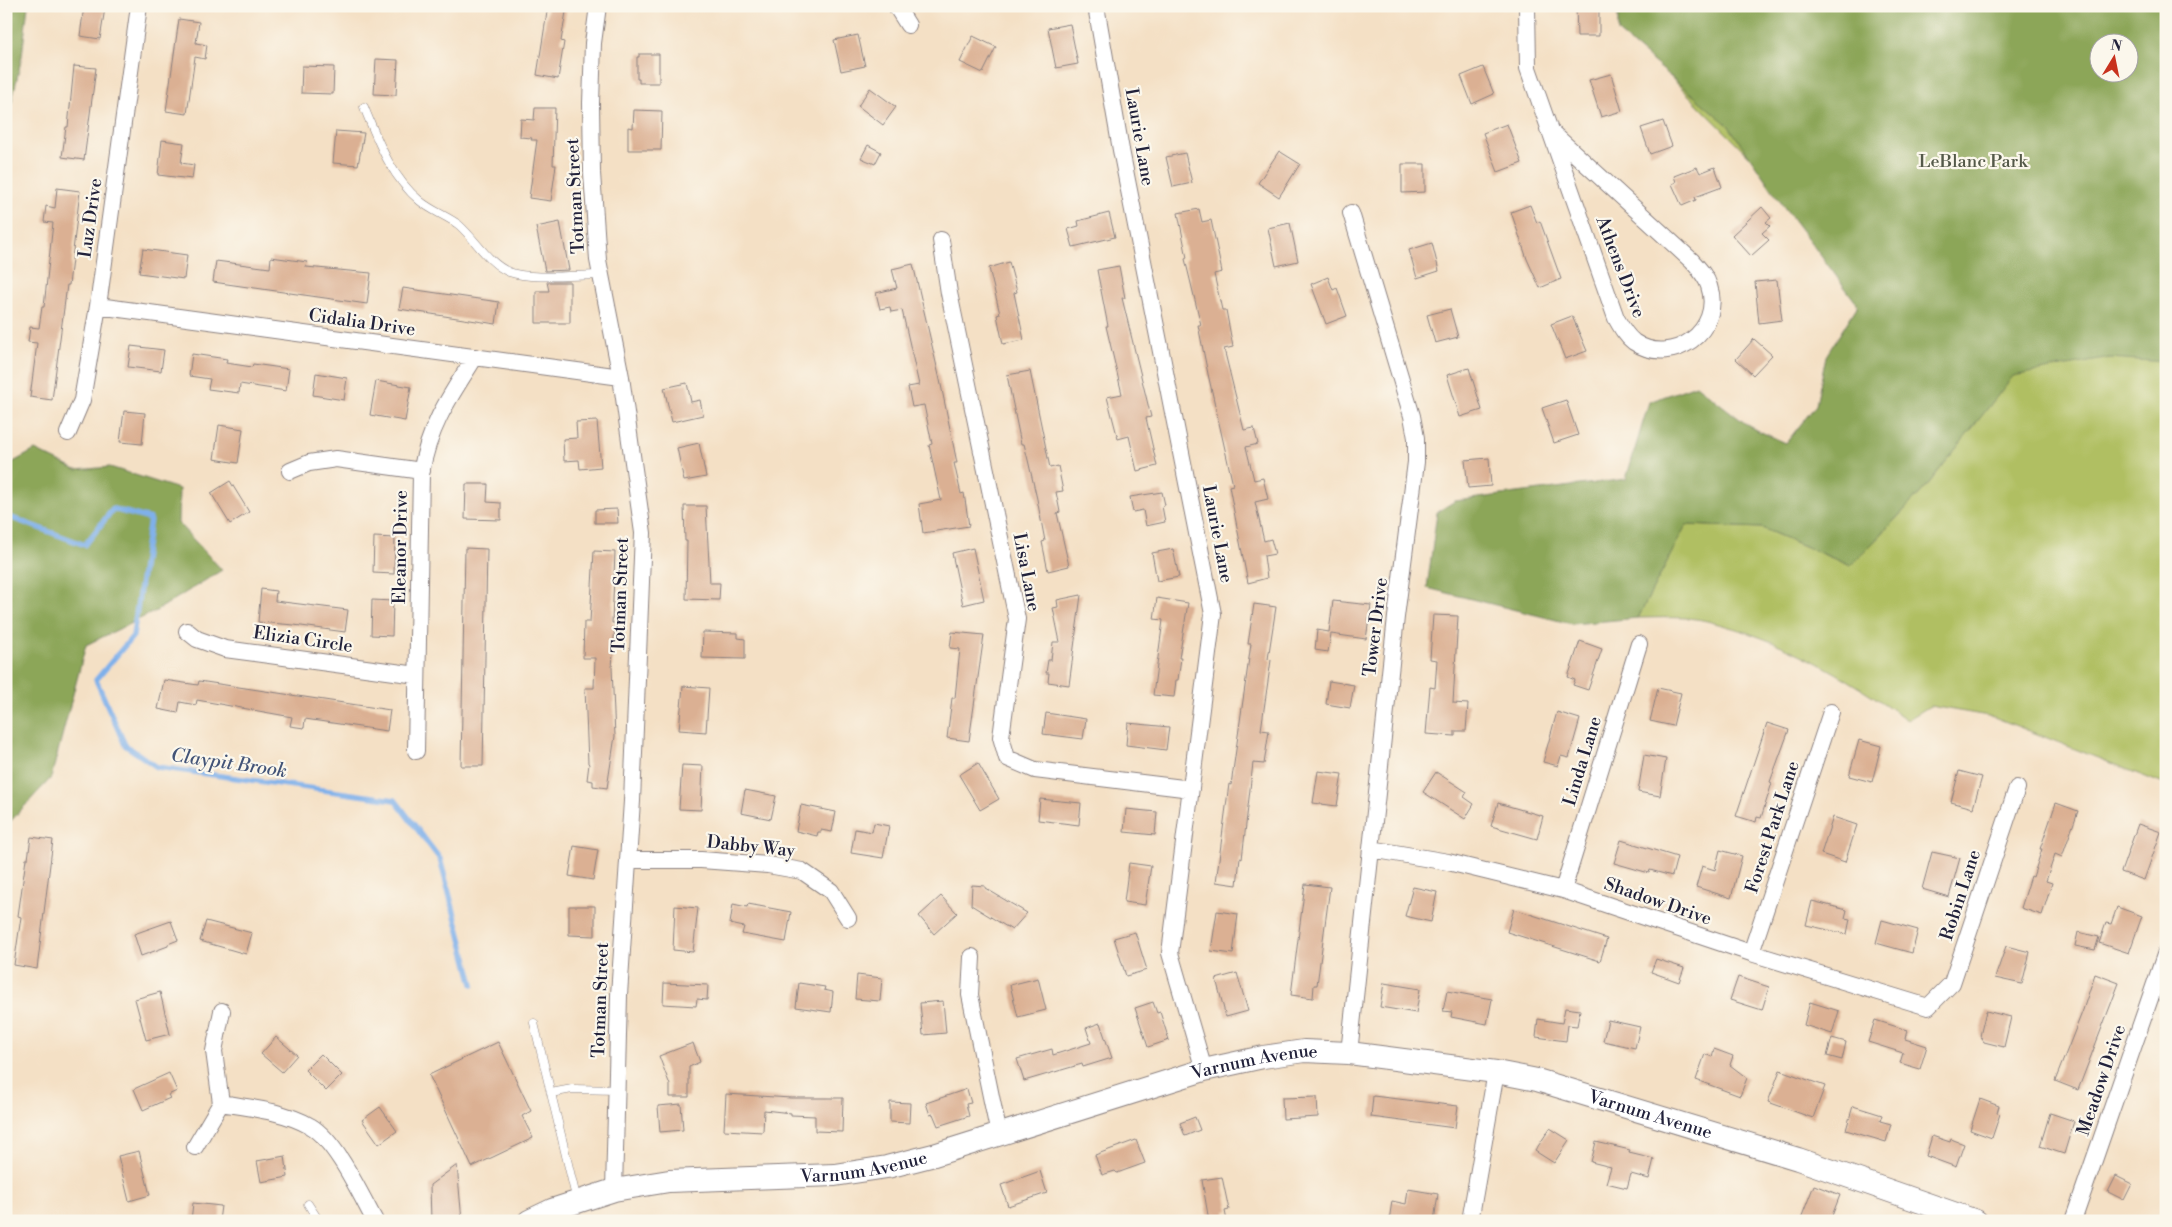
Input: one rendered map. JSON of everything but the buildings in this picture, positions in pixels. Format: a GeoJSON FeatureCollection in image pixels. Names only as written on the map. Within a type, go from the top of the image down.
{"type":"FeatureCollection","features":[{"type":"Feature","properties":{"kind":"main road","name":"Varnum Avenue"},"geometry":{"type":"LineString","coordinates":[[529,1221],[578,1201],[614,1190],[669,1181],[836,1175],[888,1167],[998,1135],[1204,1070],[1263,1057],[1304,1051],[1349,1053],[1496,1072],[1537,1080],[1798,1159],[1976,1221]]}},
{"type":"Feature","properties":{"kind":"street","name":"Luz Drive"},"geometry":{"type":"LineString","coordinates":[[68,433],[82,400],[98,306],[139,6]]}},
{"type":"Feature","properties":{"kind":"street","name":"Totman Street"},"geometry":{"type":"LineString","coordinates":[[598,6],[593,43],[592,163],[598,260],[620,377],[643,533],[628,860],[619,995],[614,1190]]}},
{"type":"Feature","properties":{"kind":"street"},"geometry":{"type":"LineString","coordinates":[[896,6],[908,25]]}},
{"type":"Feature","properties":{"kind":"street","name":"Laurie Lane"},"geometry":{"type":"LineString","coordinates":[[1096,6],[1121,150],[1213,614],[1170,953],[1204,1070]]}},
{"type":"Feature","properties":{"kind":"street","name":"Athens Drive"},"geometry":{"type":"LineString","coordinates":[[1527,6],[1528,68],[1548,129],[1616,318],[1623,332],[1634,342],[1648,349],[1663,351],[1678,349],[1692,342],[1703,331],[1710,317],[1712,302],[1710,286],[1702,273],[1692,261],[1548,129]]}},
{"type":"Feature","properties":{"kind":"street","name":"Tower Drive"},"geometry":{"type":"LineString","coordinates":[[1349,1053],[1396,617],[1414,485],[1416,438],[1412,416],[1351,214]]}},
{"type":"Feature","properties":{"kind":"street","name":"Lisa Lane"},"geometry":{"type":"LineString","coordinates":[[941,240],[951,302],[1017,619],[1001,737],[1008,758],[1036,770],[1191,789]]}},
{"type":"Feature","properties":{"kind":"street","name":"Cidalia Drive"},"geometry":{"type":"LineString","coordinates":[[98,306],[620,377]]}},
{"type":"Feature","properties":{"kind":"street","name":"Eleanor Drive"},"geometry":{"type":"LineString","coordinates":[[416,751],[422,471],[425,450],[442,408],[475,357]]}},
{"type":"Feature","properties":{"kind":"street"},"geometry":{"type":"LineString","coordinates":[[290,471],[310,463],[336,459],[422,471]]}},
{"type":"Feature","properties":{"kind":"street","name":"Elizia Circle"},"geometry":{"type":"LineString","coordinates":[[187,631],[197,639],[225,649],[418,675]]}},
{"type":"Feature","properties":{"kind":"street","name":"Linda Lane"},"geometry":{"type":"LineString","coordinates":[[1563,890],[1639,644]]}},
{"type":"Feature","properties":{"kind":"street","name":"Forest Park Lane"},"geometry":{"type":"LineString","coordinates":[[1751,953],[1831,712]]}},
{"type":"Feature","properties":{"kind":"street","name":"Robin Lane"},"geometry":{"type":"LineString","coordinates":[[1928,1007],[1952,983],[2017,788]]}},
{"type":"Feature","properties":{"kind":"street","name":"Shadow Drive"},"geometry":{"type":"LineString","coordinates":[[1370,849],[1448,862],[1563,890],[1751,953],[1928,1007]]}},
{"type":"Feature","properties":{"kind":"street","name":"Dabby Way"},"geometry":{"type":"LineString","coordinates":[[628,860],[701,860],[768,865],[802,871],[832,891],[848,918]]}},
{"type":"Feature","properties":{"kind":"street","name":"Meadow Drive"},"geometry":{"type":"LineString","coordinates":[[2073,1221],[2166,952]]}},
{"type":"Feature","properties":{"kind":"street"},"geometry":{"type":"LineString","coordinates":[[972,958],[970,994],[998,1135]]}},
{"type":"Feature","properties":{"kind":"street"},"geometry":{"type":"LineString","coordinates":[[195,1146],[221,1103],[214,1051],[222,1011]]}},
{"type":"Feature","properties":{"kind":"street"},"geometry":{"type":"LineString","coordinates":[[1470,1221],[1496,1072]]}},
{"type":"Feature","properties":{"kind":"street"},"geometry":{"type":"LineString","coordinates":[[221,1103],[272,1111],[311,1127],[338,1154],[375,1221]]}},
{"type":"Feature","properties":{"kind":"lane"},"geometry":{"type":"LineString","coordinates":[[364,107],[383,153],[408,190],[430,209],[458,225],[500,266],[509,272],[534,276],[600,275]]}},
{"type":"Feature","properties":{"kind":"lane"},"geometry":{"type":"LineString","coordinates":[[534,1023],[578,1201]]}},
{"type":"Feature","properties":{"kind":"lane"},"geometry":{"type":"LineString","coordinates":[[551,1093],[572,1089],[617,1090]]}},
{"type":"Feature","properties":{"kind":"lane"},"geometry":{"type":"LineString","coordinates":[[308,1204],[319,1221]]}},
{"type":"Feature","properties":{"kind":"green space"},"geometry":{"type":"Polygon","coordinates":[[[6,6],[28,6],[22,56],[6,128],[6,6]]]}},
{"type":"Feature","properties":{"kind":"green space","name":"LeBlanc Park"},"geometry":{"type":"Polygon","coordinates":[[[1618,6],[2166,6],[2166,362],[2110,358],[2013,376],[1926,487],[1851,566],[1762,528],[1686,525],[1638,618],[1572,624],[1427,588],[1437,512],[1455,501],[1626,479],[1649,402],[1696,385],[1750,427],[1786,443],[1816,405],[1826,356],[1858,305],[1784,207],[1728,125],[1618,32],[1618,6]]]}},
{"type":"Feature","properties":{"kind":"green space","name":"LeBlanc Park"},"geometry":{"type":"Polygon","coordinates":[[[1622,6],[2166,6],[2166,785],[1994,717],[1930,706],[1907,720],[1861,688],[1812,660],[1787,648],[1735,629],[1691,618],[1638,618],[1685,525],[1762,528],[1851,566],[1926,487],[1995,398],[1852,260],[1622,28],[1622,6]]]}},
{"type":"Feature","properties":{"kind":"green space"},"geometry":{"type":"Polygon","coordinates":[[[35,450],[76,470],[110,467],[179,489],[178,523],[222,570],[156,611],[86,645],[51,778],[6,826],[6,466],[35,450]]]}},
{"type":"Feature","properties":{"kind":"waterway","name":"Claypit Brook"},"geometry":{"type":"LineString","coordinates":[[6,518],[12,518],[85,545],[113,509],[150,519],[133,636],[96,680],[125,745],[157,767],[395,800],[440,859],[473,984]]}}]}
